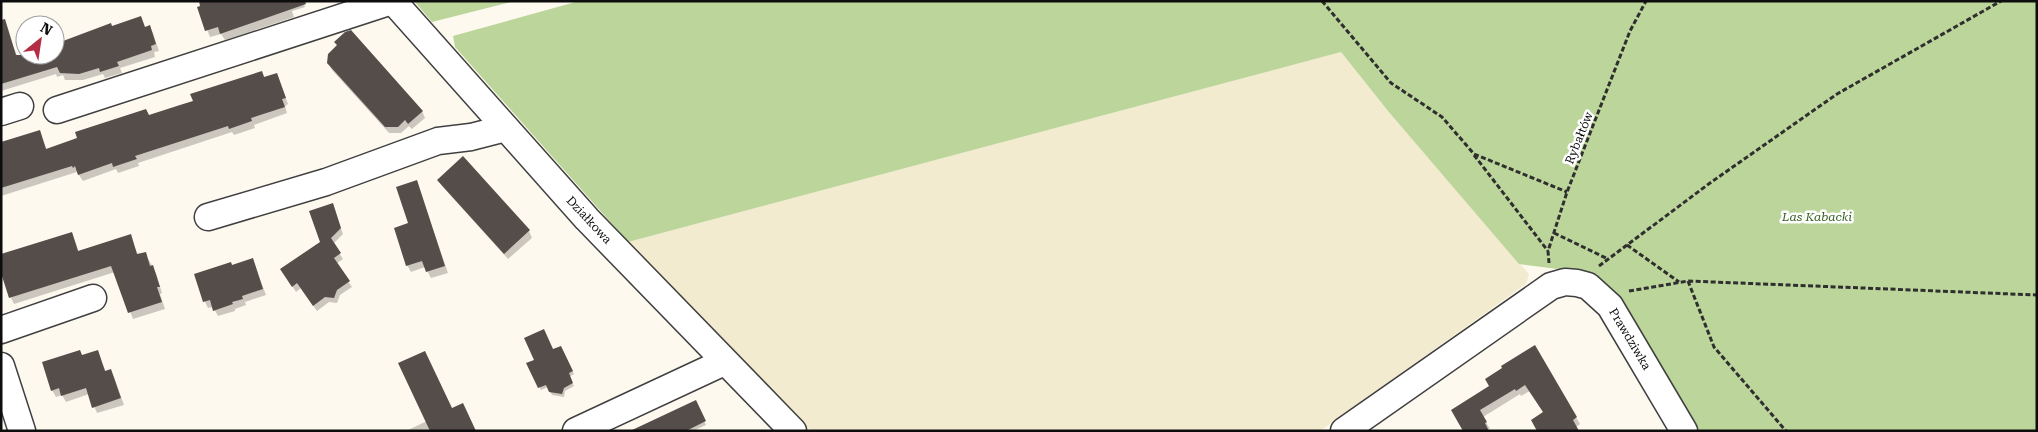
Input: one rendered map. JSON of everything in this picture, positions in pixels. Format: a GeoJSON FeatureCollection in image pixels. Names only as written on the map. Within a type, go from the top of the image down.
{"type":"FeatureCollection","features":[{"type":"Feature","properties":{"kind":"street"},"geometry":{"type":"LineString","coordinates":[[57,110],[393,1]]}},
{"type":"Feature","properties":{"kind":"street","name":"Działkowa"},"geometry":{"type":"LineString","coordinates":[[393,1],[587,219],[793,431]]}},
{"type":"Feature","properties":{"kind":"street"},"geometry":{"type":"LineString","coordinates":[[208,217],[326,182],[438,141],[471,137],[506,128]]}},
{"type":"Feature","properties":{"kind":"street"},"geometry":{"type":"LineString","coordinates":[[1344,431],[1551,286],[1565,282],[1577,283]]}},
{"type":"Feature","properties":{"kind":"street","name":"Prawdziwka"},"geometry":{"type":"LineString","coordinates":[[1577,283],[1588,286],[1610,306],[1684,431]]}},
{"type":"Feature","properties":{"kind":"street"},"geometry":{"type":"LineString","coordinates":[[1,330],[93,298]]}},
{"type":"Feature","properties":{"kind":"street"},"geometry":{"type":"LineString","coordinates":[[576,431],[724,362]]}},
{"type":"Feature","properties":{"kind":"street"},"geometry":{"type":"LineString","coordinates":[[1,366],[22,431]]}},
{"type":"Feature","properties":{"kind":"path"},"geometry":{"type":"LineString","coordinates":[[1322,1],[1391,83],[1442,117],[1474,154],[1548,251]]}},
{"type":"Feature","properties":{"kind":"path","name":"Rybałtów"},"geometry":{"type":"LineString","coordinates":[[1551,286],[1548,251],[1567,192],[1630,31],[1646,1]]}},
{"type":"Feature","properties":{"kind":"path"},"geometry":{"type":"LineString","coordinates":[[1577,283],[1710,183],[1837,94],[2001,1]]}},
{"type":"Feature","properties":{"kind":"path"},"geometry":{"type":"LineString","coordinates":[[1474,154],[1567,192]]}},
{"type":"Feature","properties":{"kind":"path"},"geometry":{"type":"LineString","coordinates":[[1554,233],[1608,259]]}},
{"type":"Feature","properties":{"kind":"path"},"geometry":{"type":"LineString","coordinates":[[1627,245],[1679,282]]}},
{"type":"Feature","properties":{"kind":"path"},"geometry":{"type":"LineString","coordinates":[[1688,280],[1714,347],[1786,431]]}},
{"type":"Feature","properties":{"kind":"path"},"geometry":{"type":"LineString","coordinates":[[1600,296],[1688,280],[2037,295]]}},
{"type":"Feature","properties":{"kind":"shaded area"},"geometry":{"type":"Polygon","coordinates":[[[1341,52],[1388,111],[1529,274],[1526,284],[1320,431],[811,431],[628,242],[1341,52]]]}},
{"type":"Feature","properties":{"kind":"green space"},"geometry":{"type":"Polygon","coordinates":[[[414,1],[515,1],[432,22],[414,1]]]}},
{"type":"Feature","properties":{"kind":"green space","name":"Las Kabacki"},"geometry":{"type":"Polygon","coordinates":[[[579,1],[2037,1],[2037,431],[1690,431],[1597,274],[1519,264],[1388,111],[1341,52],[628,242],[455,47],[453,36],[579,1]]]}},
{"type":"Feature","properties":{"kind":"building"},"geometry":{"type":"Polygon","coordinates":[[[199,1],[305,1],[306,4],[220,34],[218,27],[205,31],[197,7],[200,6],[199,1]]]}},
{"type":"Feature","properties":{"kind":"building"},"geometry":{"type":"Polygon","coordinates":[[[141,16],[145,27],[150,25],[156,44],[151,46],[152,50],[117,62],[119,66],[100,72],[99,68],[79,74],[60,73],[57,67],[1,84],[1,20],[5,19],[15,52],[15,65],[65,65],[65,40],[111,23],[112,26],[141,16]]]}},
{"type":"Feature","properties":{"kind":"building"},"geometry":{"type":"Polygon","coordinates":[[[351,30],[423,111],[408,124],[405,120],[398,127],[385,127],[327,63],[328,54],[337,45],[334,42],[345,32],[351,30]]]}},
{"type":"Feature","properties":{"kind":"building"},"geometry":{"type":"Polygon","coordinates":[[[262,71],[264,77],[277,73],[286,98],[282,99],[285,107],[251,118],[252,121],[229,129],[228,126],[135,156],[137,159],[113,167],[112,163],[78,175],[75,166],[73,168],[72,166],[1,188],[1,142],[40,130],[46,149],[77,138],[75,132],[146,109],[149,115],[193,101],[190,94],[262,71]]]}},
{"type":"Feature","properties":{"kind":"building"},"geometry":{"type":"Polygon","coordinates":[[[463,156],[530,230],[504,254],[437,180],[463,156]]]}},
{"type":"Feature","properties":{"kind":"building"},"geometry":{"type":"Polygon","coordinates":[[[417,180],[445,266],[426,272],[422,261],[406,266],[394,228],[408,223],[396,187],[417,180]]]}},
{"type":"Feature","properties":{"kind":"building"},"geometry":{"type":"Polygon","coordinates":[[[333,203],[341,228],[331,238],[341,253],[334,258],[350,281],[337,290],[334,298],[325,297],[313,306],[297,283],[292,287],[280,269],[320,242],[309,211],[333,203]]]}},
{"type":"Feature","properties":{"kind":"building"},"geometry":{"type":"Polygon","coordinates":[[[72,232],[78,251],[131,234],[137,254],[146,252],[150,266],[153,265],[160,287],[157,287],[162,302],[128,313],[111,266],[9,298],[1,273],[1,254],[72,232]]]}},
{"type":"Feature","properties":{"kind":"building"},"geometry":{"type":"Polygon","coordinates":[[[253,258],[263,289],[242,296],[243,299],[213,311],[210,300],[203,302],[194,274],[231,262],[232,265],[253,258]]]}},
{"type":"Feature","properties":{"kind":"building"},"geometry":{"type":"Polygon","coordinates":[[[544,329],[553,349],[561,346],[573,371],[569,373],[573,383],[564,388],[562,394],[549,392],[546,385],[538,388],[526,363],[534,360],[524,338],[544,329]]]}},
{"type":"Feature","properties":{"kind":"building"},"geometry":{"type":"Polygon","coordinates":[[[1535,345],[1577,417],[1573,420],[1579,431],[1537,431],[1531,420],[1543,412],[1525,385],[1480,410],[1487,422],[1485,423],[1489,431],[1463,431],[1451,410],[1489,386],[1485,379],[1502,368],[1501,366],[1535,345]]]}},
{"type":"Feature","properties":{"kind":"building"},"geometry":{"type":"Polygon","coordinates":[[[80,350],[82,355],[98,350],[105,371],[111,369],[121,398],[92,408],[86,388],[61,396],[59,388],[51,391],[42,362],[80,350]]]}},
{"type":"Feature","properties":{"kind":"building"},"geometry":{"type":"Polygon","coordinates":[[[425,351],[452,408],[463,403],[476,431],[430,431],[398,363],[425,351]]]}},
{"type":"Feature","properties":{"kind":"building"},"geometry":{"type":"Polygon","coordinates":[[[696,400],[706,421],[686,431],[630,431],[696,400]]]}}]}
